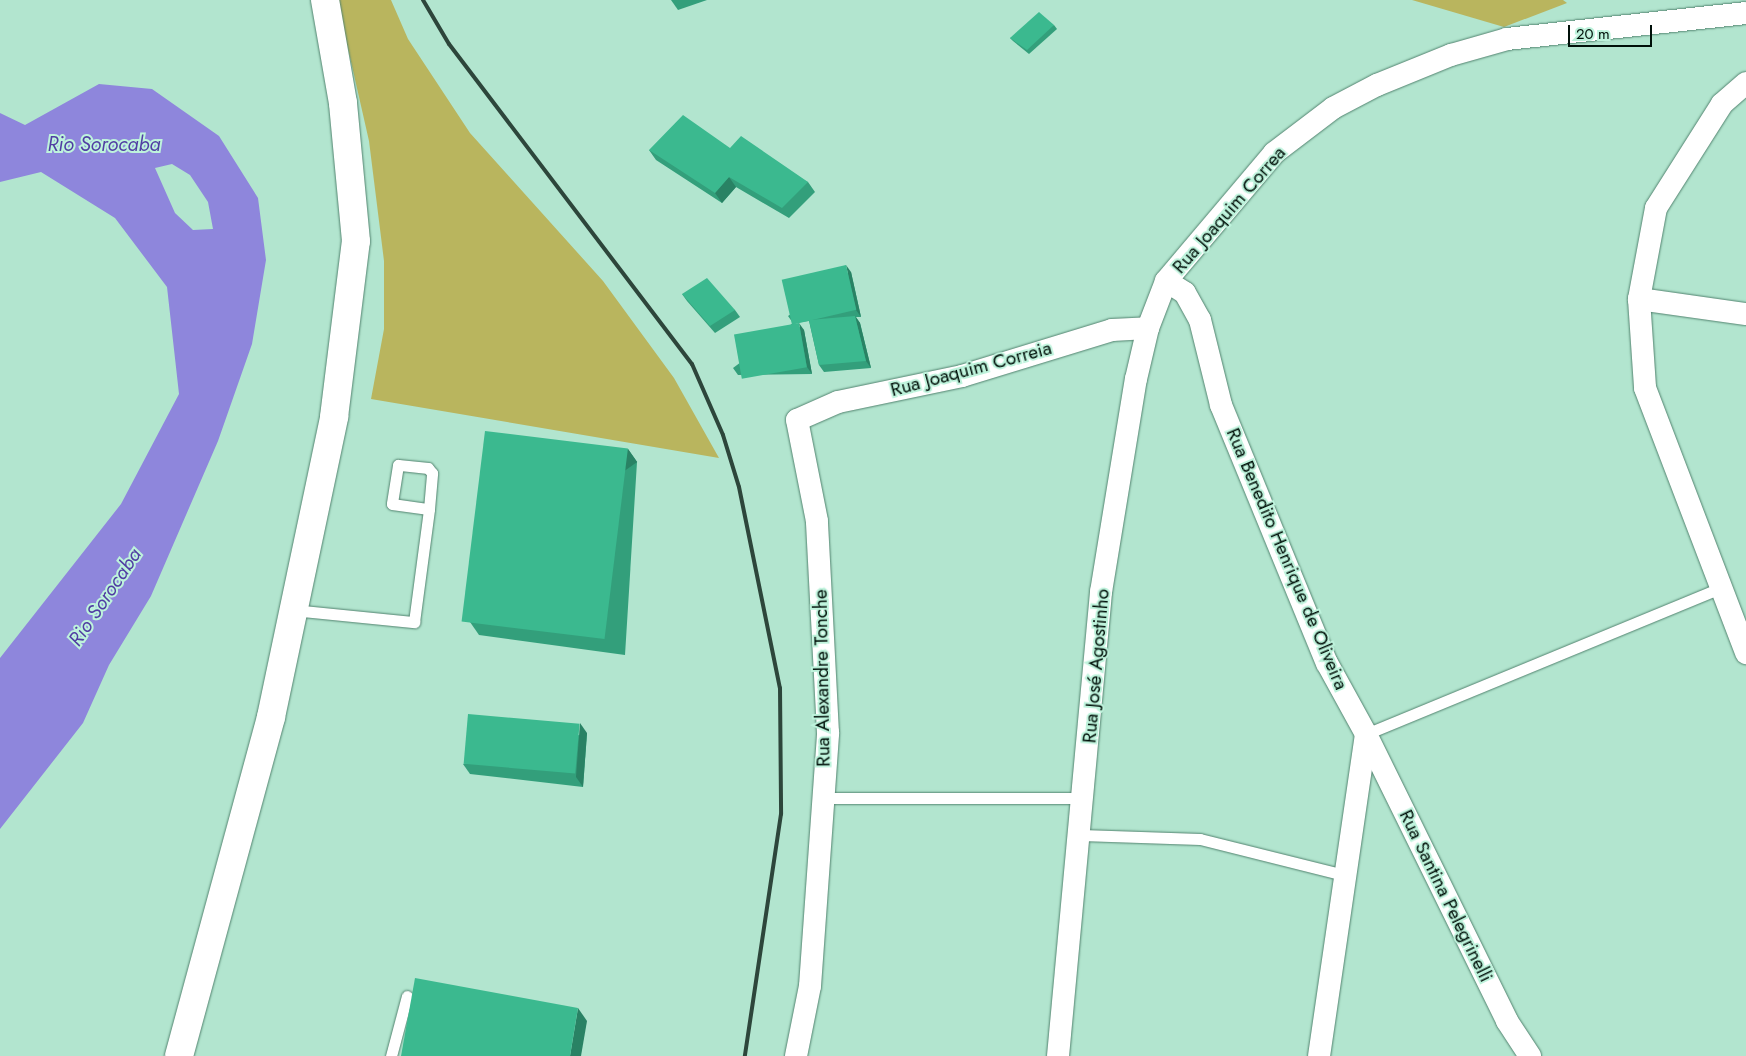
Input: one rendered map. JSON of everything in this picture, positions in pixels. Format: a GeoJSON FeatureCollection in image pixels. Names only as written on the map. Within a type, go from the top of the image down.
{"type":"FeatureCollection","features":[{"type":"Feature","properties":{"kind":"main road"},"geometry":{"type":"LineString","coordinates":[[179,1056],[271,717],[291,610],[334,417],[356,242],[344,103],[325,0]]}},
{"type":"Feature","properties":{"kind":"street","name":"Rua Joaquim Correa"},"geometry":{"type":"LineString","coordinates":[[1166,281],[1274,153],[1333,108],[1377,85],[1451,54],[1507,39],[1746,13]]}},
{"type":"Feature","properties":{"kind":"street"},"geometry":{"type":"LineString","coordinates":[[1746,83],[1722,104],[1656,208],[1639,299],[1645,388],[1746,653]]}},
{"type":"Feature","properties":{"kind":"street","name":"Rua José Agostinho"},"geometry":{"type":"LineString","coordinates":[[1058,1056],[1081,834],[1101,592],[1148,328],[1166,281]]}},
{"type":"Feature","properties":{"kind":"street","name":"Rua Benedito Henrique de Oliveira"},"geometry":{"type":"LineString","coordinates":[[1166,281],[1184,292],[1200,320],[1221,405],[1327,663],[1366,734]]}},
{"type":"Feature","properties":{"kind":"street"},"geometry":{"type":"LineString","coordinates":[[1639,299],[1746,314]]}},
{"type":"Feature","properties":{"kind":"street","name":"Rua Joaquim Correia"},"geometry":{"type":"LineString","coordinates":[[798,420],[838,402],[962,376],[1112,330],[1148,328]]}},
{"type":"Feature","properties":{"kind":"street","name":"Rua Alexandre Tonche"},"geometry":{"type":"LineString","coordinates":[[796,1056],[810,986],[828,733],[817,521],[798,420]]}},
{"type":"Feature","properties":{"kind":"street"},"geometry":{"type":"LineString","coordinates":[[1321,1054],[1344,875],[1366,734]]}},
{"type":"Feature","properties":{"kind":"street","name":"Rua Santina Pelegrinelli"},"geometry":{"type":"LineString","coordinates":[[1366,734],[1507,1021],[1530,1056]]}},
{"type":"Feature","properties":{"kind":"lane"},"geometry":{"type":"LineString","coordinates":[[291,610],[414,622],[429,509],[431,470],[398,466],[392,504],[429,509]]}},
{"type":"Feature","properties":{"kind":"lane"},"geometry":{"type":"LineString","coordinates":[[1366,734],[1721,588]]}},
{"type":"Feature","properties":{"kind":"lane"},"geometry":{"type":"LineString","coordinates":[[824,798],[1084,798]]}},
{"type":"Feature","properties":{"kind":"lane"},"geometry":{"type":"LineString","coordinates":[[1081,834],[1200,839],[1344,875]]}},
{"type":"Feature","properties":{"kind":"lane"},"geometry":{"type":"LineString","coordinates":[[392,1056],[407,996]]}},
{"type":"Feature","properties":{"kind":"shaded area"},"geometry":{"type":"Polygon","coordinates":[[[337,0],[391,0],[408,39],[470,133],[603,281],[674,378],[719,458],[371,399],[384,329],[384,261],[369,141],[337,0]]]}},
{"type":"Feature","properties":{"kind":"shaded area"},"geometry":{"type":"Polygon","coordinates":[[[1412,0],[1563,0],[1567,3],[1504,27],[1412,0]]]}},
{"type":"Feature","properties":{"kind":"water","name":"Rio Sorocaba"},"geometry":{"type":"Polygon","coordinates":[[[99,84],[152,89],[219,136],[258,198],[266,260],[252,344],[218,441],[151,596],[109,665],[83,723],[0,829],[0,658],[121,504],[179,394],[167,287],[115,218],[41,172],[0,182],[0,113],[25,125],[99,84]],[[172,164],[155,168],[175,213],[193,230],[213,229],[208,202],[190,175],[172,164]]]}},
{"type":"Feature","properties":{"kind":"building"},"geometry":{"type":"Polygon","coordinates":[[[1039,12],[1054,25],[1027,50],[1010,38],[1039,12]]]}},
{"type":"Feature","properties":{"kind":"building"},"geometry":{"type":"Polygon","coordinates":[[[683,115],[730,148],[741,136],[808,182],[782,208],[729,177],[715,193],[649,150],[683,115]]]}},
{"type":"Feature","properties":{"kind":"building"},"geometry":{"type":"Polygon","coordinates":[[[846,265],[856,310],[792,325],[782,280],[846,265]]]}},
{"type":"Feature","properties":{"kind":"building"},"geometry":{"type":"Polygon","coordinates":[[[707,278],[735,310],[710,326],[682,294],[707,278]]]}},
{"type":"Feature","properties":{"kind":"building"},"geometry":{"type":"Polygon","coordinates":[[[855,316],[866,361],[819,365],[809,320],[855,316]]]}},
{"type":"Feature","properties":{"kind":"building"},"geometry":{"type":"Polygon","coordinates":[[[799,323],[807,367],[742,379],[734,334],[799,323]]]}},
{"type":"Feature","properties":{"kind":"building"},"geometry":{"type":"Polygon","coordinates":[[[485,431],[628,449],[605,639],[462,622],[485,431]]]}},
{"type":"Feature","properties":{"kind":"building"},"geometry":{"type":"Polygon","coordinates":[[[468,714],[580,724],[575,774],[464,764],[468,714]]]}},
{"type":"Feature","properties":{"kind":"building"},"geometry":{"type":"Polygon","coordinates":[[[415,978],[578,1008],[570,1056],[401,1056],[415,978]]]}},
{"type":"Feature","properties":{"kind":"railway"},"geometry":{"type":"LineString","coordinates":[[423,0],[449,44],[692,364],[723,435],[739,487],[780,688],[781,814],[745,1056]]}}]}
